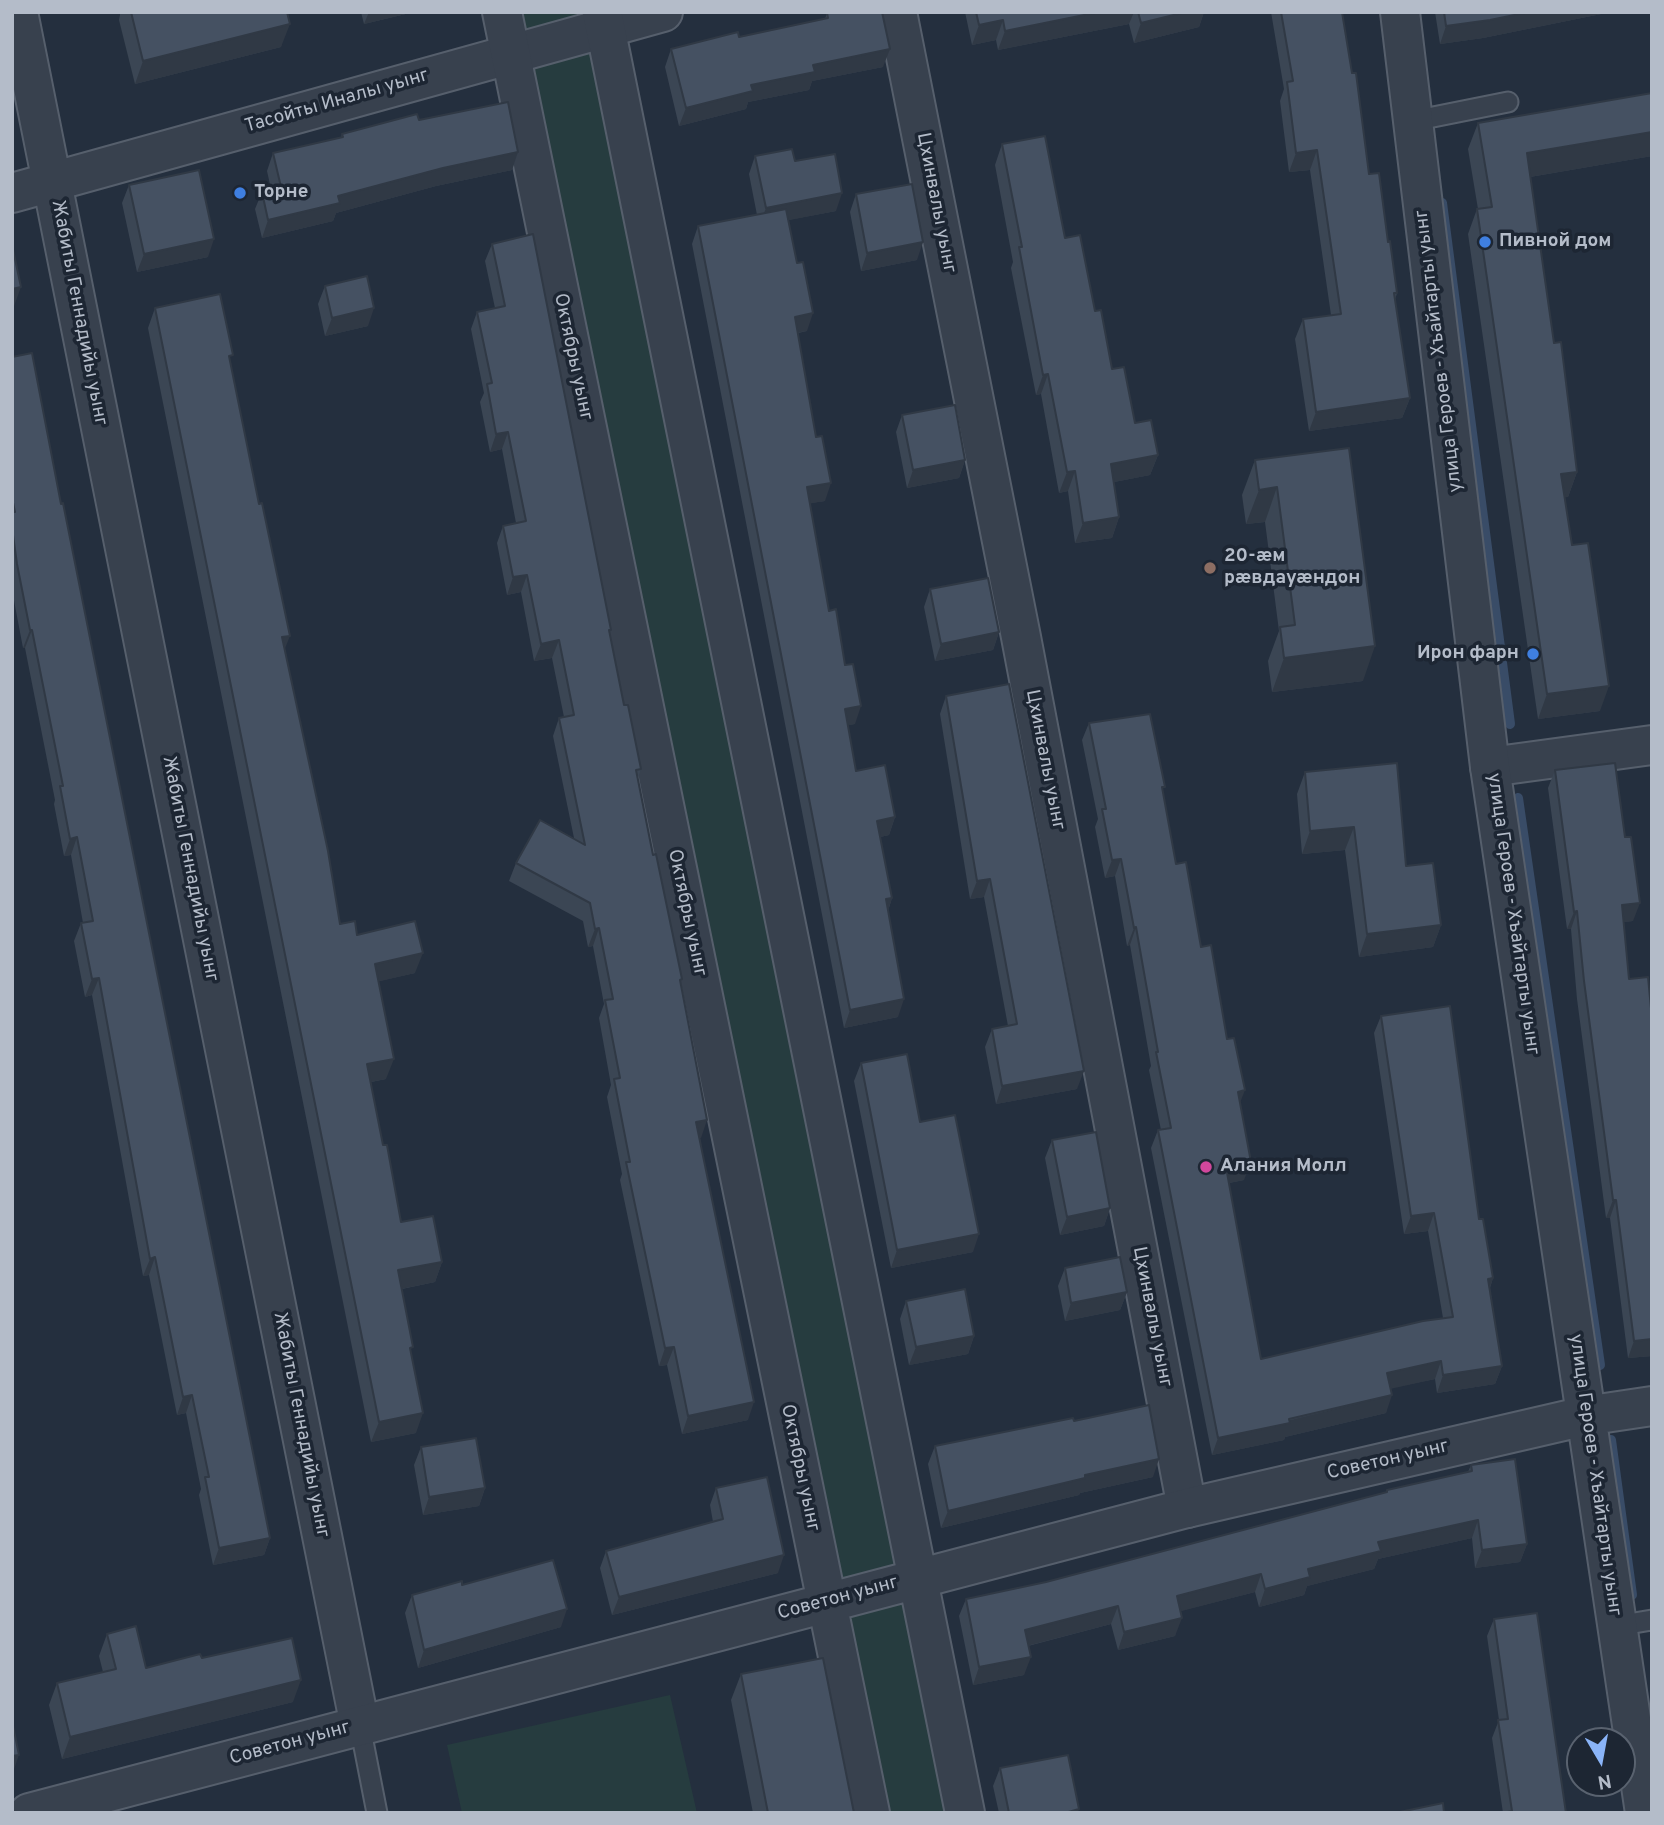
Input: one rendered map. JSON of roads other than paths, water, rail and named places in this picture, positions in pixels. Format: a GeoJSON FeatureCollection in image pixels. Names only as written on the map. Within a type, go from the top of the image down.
{"type":"FeatureCollection","features":[{"type":"Feature","properties":{"kind":"street","name":"Жабиты Геннадийы уынг"},"geometry":{"type":"LineString","coordinates":[[18,12],[360,1726]]}},
{"type":"Feature","properties":{"kind":"street","name":"Октябры уынг"},"geometry":{"type":"LineString","coordinates":[[502,12],[870,1813]]}},
{"type":"Feature","properties":{"kind":"street","name":"Тасойты Иналы уынг"},"geometry":{"type":"LineString","coordinates":[[12,193],[510,54],[604,20],[663,12]]}},
{"type":"Feature","properties":{"kind":"street","name":"Цхинвалы уынг"},"geometry":{"type":"LineString","coordinates":[[897,12],[1021,637],[1188,1508]]}},
{"type":"Feature","properties":{"kind":"street","name":"улица Героев - Хъайтарты уынг"},"geometry":{"type":"LineString","coordinates":[[1400,12],[1490,767],[1585,1416],[1634,1623],[1645,1813]]}},
{"type":"Feature","properties":{"kind":"street"},"geometry":{"type":"LineString","coordinates":[[604,20],[965,1813]]}},
{"type":"Feature","properties":{"kind":"street"},"geometry":{"type":"LineString","coordinates":[[1490,767],[1652,745]]}},
{"type":"Feature","properties":{"kind":"street","name":"Советон уынг"},"geometry":{"type":"LineString","coordinates":[[30,1813],[86,1805],[360,1726],[1188,1508],[1585,1416],[1652,1406]]}},
{"type":"Feature","properties":{"kind":"lane"},"geometry":{"type":"LineString","coordinates":[[1413,121],[1508,102]]}},
{"type":"Feature","properties":{"kind":"lane"},"geometry":{"type":"LineString","coordinates":[[360,1726],[377,1813]]}},
{"type":"Feature","properties":{"kind":"waterway"},"geometry":{"type":"LineString","coordinates":[[1442,203],[1510,724]]}},
{"type":"Feature","properties":{"kind":"waterway"},"geometry":{"type":"LineString","coordinates":[[1518,798],[1600,1365]]}},
{"type":"Feature","properties":{"kind":"waterway"},"geometry":{"type":"LineString","coordinates":[[1611,1440],[1632,1595]]}},
{"type":"Feature","properties":{"kind":"place","name":"Торне"},"geometry":{"type":"Point","coordinates":[240,193]}},
{"type":"Feature","properties":{"kind":"place","name":"Пивной дом"},"geometry":{"type":"Point","coordinates":[1485,242]}},
{"type":"Feature","properties":{"kind":"place","name":"20-æм рӕвдауӕндон"},"geometry":{"type":"Point","coordinates":[1210,568]}},
{"type":"Feature","properties":{"kind":"place","name":"Ирон фарн"},"geometry":{"type":"Point","coordinates":[1533,654]}},
{"type":"Feature","properties":{"kind":"place","name":"Алания Молл"},"geometry":{"type":"Point","coordinates":[1206,1167]}}]}
